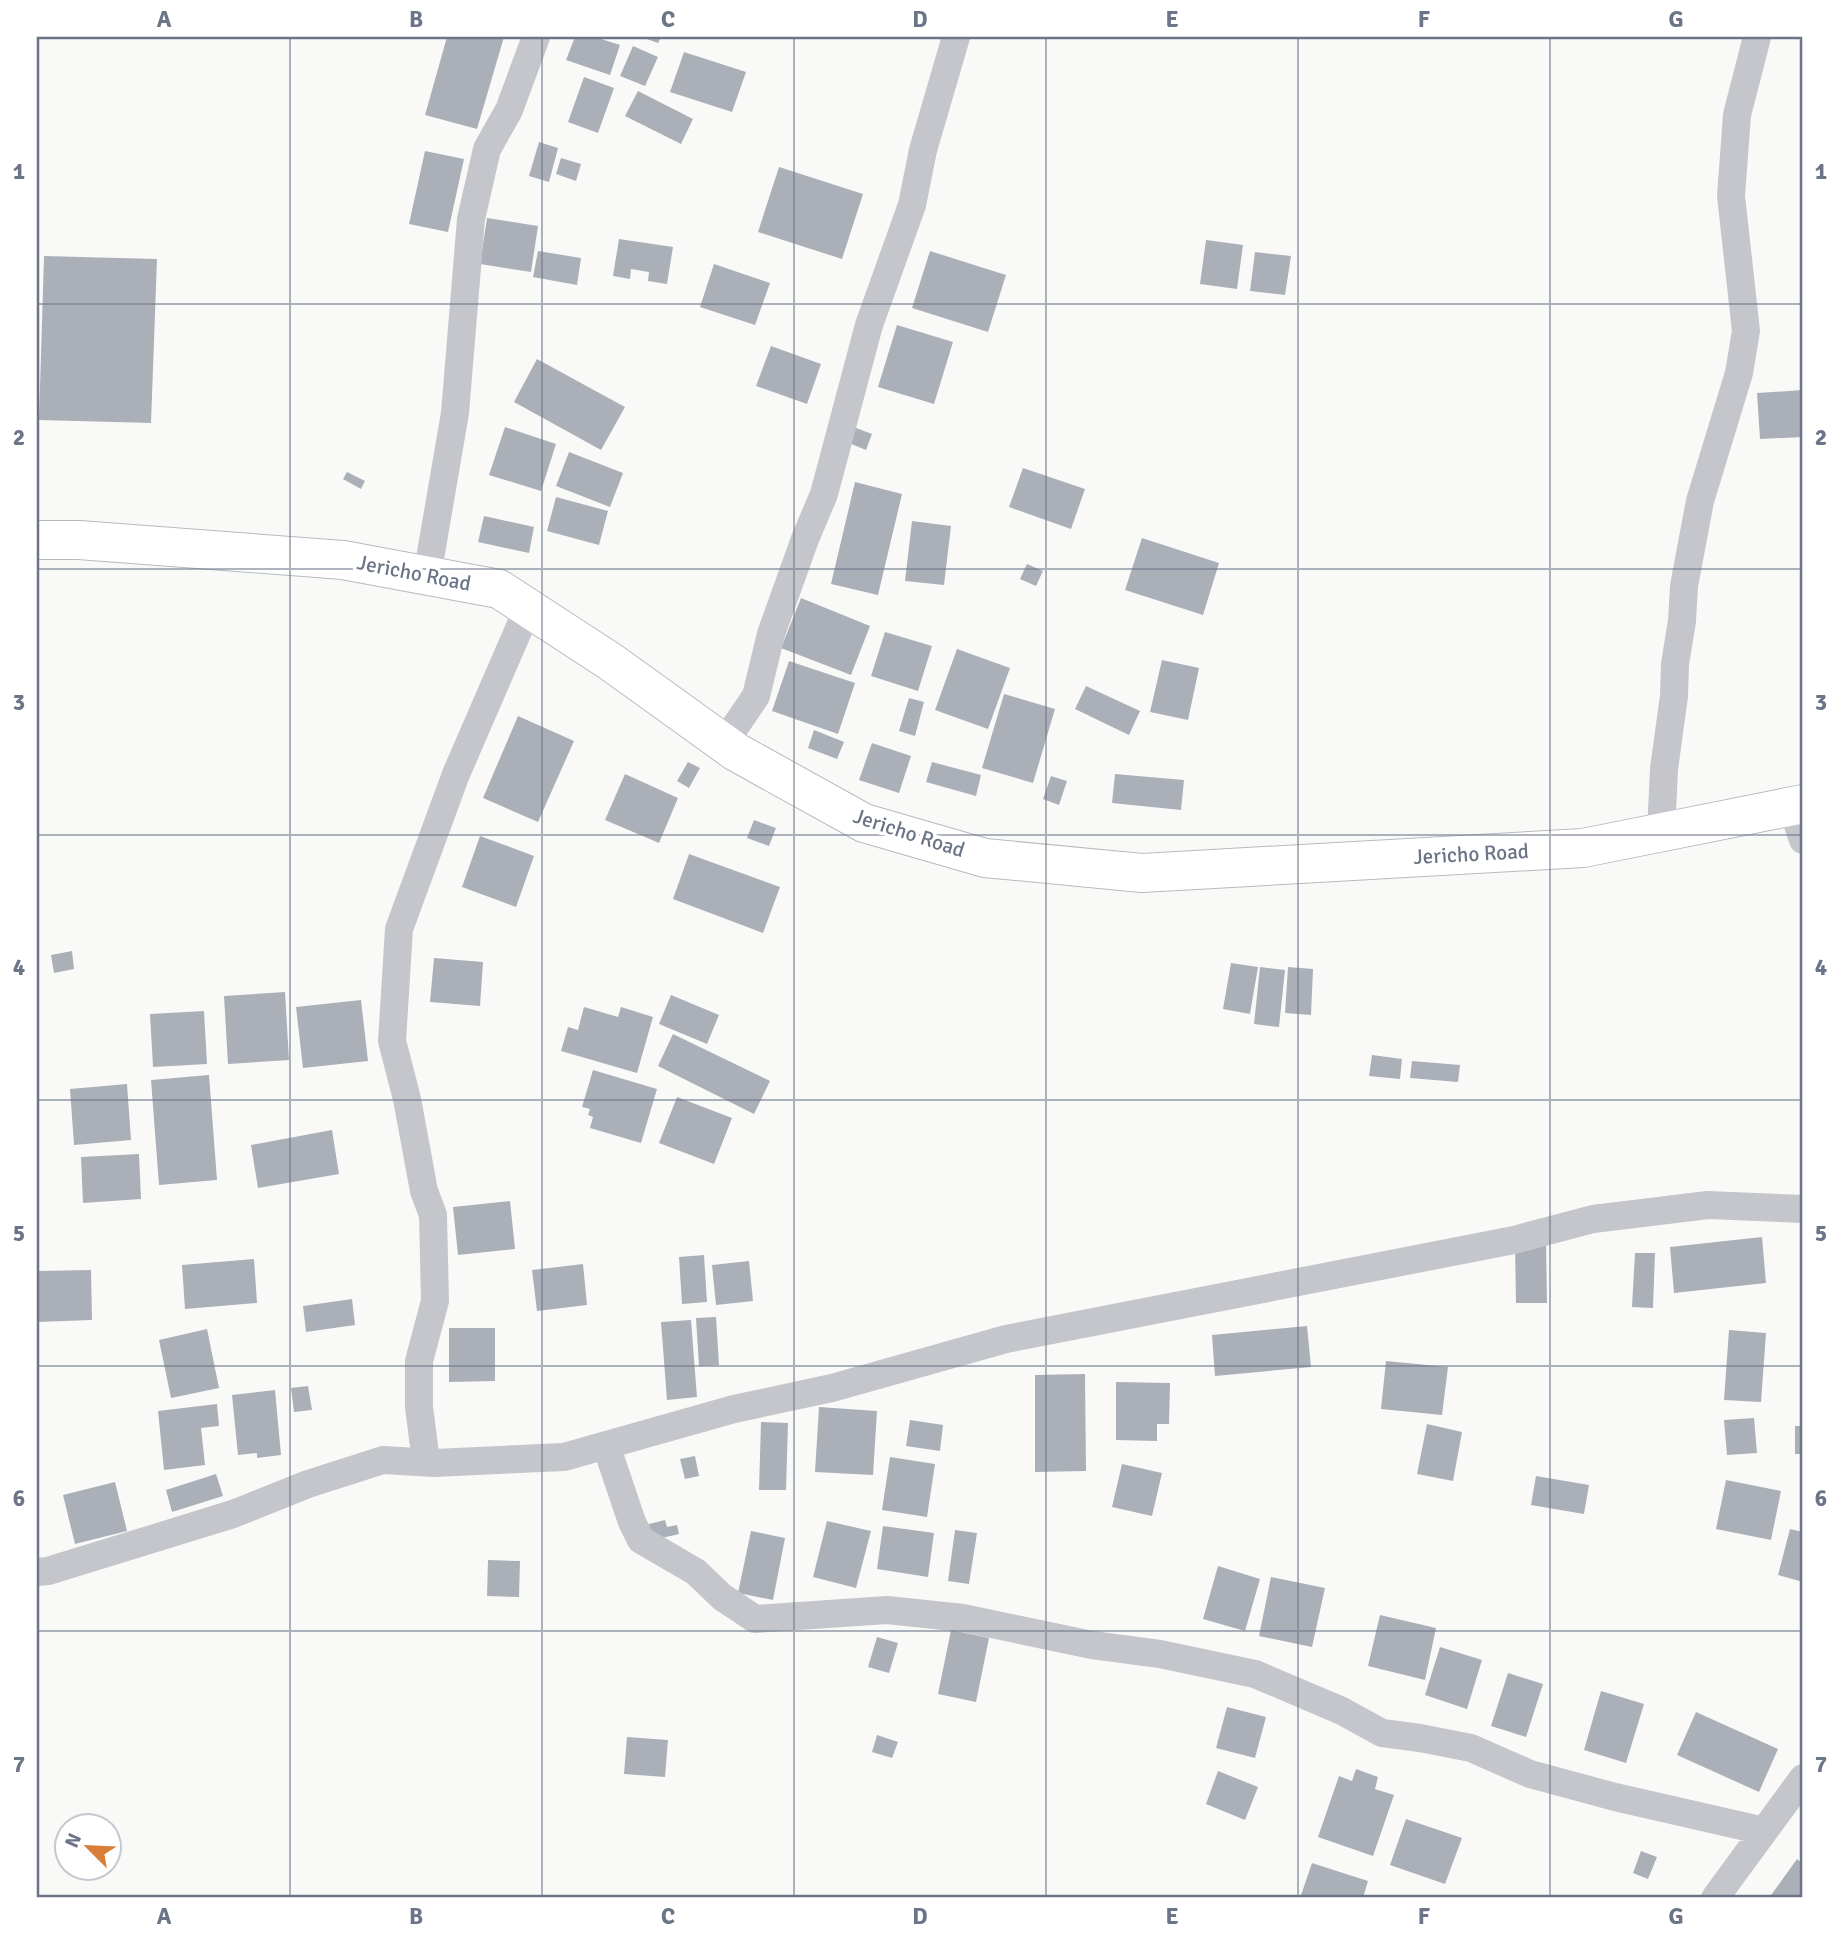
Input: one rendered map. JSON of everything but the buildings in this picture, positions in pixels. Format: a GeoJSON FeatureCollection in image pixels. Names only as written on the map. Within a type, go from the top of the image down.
{"type":"FeatureCollection","features":[{"type":"Feature","properties":{"kind":"street"},"geometry":{"type":"LineString","coordinates":[[427,576],[455,413],[471,219],[487,149],[509,110],[536,37]]}},
{"type":"Feature","properties":{"kind":"street"},"geometry":{"type":"LineString","coordinates":[[724,743],[756,696],[771,634],[824,494],[869,325],[912,205],[923,150],[956,37]]}},
{"type":"Feature","properties":{"kind":"street"},"geometry":{"type":"LineString","coordinates":[[1661,833],[1664,769],[1685,586],[1700,501],[1738,373],[1746,331],[1731,196],[1737,115],[1757,37]]}},
{"type":"Feature","properties":{"kind":"street","name":"Jericho Road"},"geometry":{"type":"LineString","coordinates":[[37,540],[79,540],[343,560],[499,589],[611,662],[736,752],[864,823],[985,858],[1142,873],[1583,848],[1661,833],[1799,817]]}},
{"type":"Feature","properties":{"kind":"street"},"geometry":{"type":"LineString","coordinates":[[426,1462],[419,1406],[419,1361],[435,1301],[433,1215],[424,1191],[407,1099],[392,1041],[399,929],[456,774],[528,608]]}},
{"type":"Feature","properties":{"kind":"street"},"geometry":{"type":"LineString","coordinates":[[37,1572],[48,1571],[233,1514],[308,1484],[383,1460],[426,1462],[564,1457],[734,1409],[832,1388],[1006,1339],[1514,1240],[1593,1219],[1708,1205],[1803,1209]]}},
{"type":"Feature","properties":{"kind":"street"},"geometry":{"type":"LineString","coordinates":[[606,1445],[632,1522],[641,1540],[696,1572],[722,1597],[755,1619],[887,1610],[963,1618],[1092,1645],[1160,1654],[1255,1675],[1342,1711],[1382,1733],[1471,1748],[1530,1774],[1615,1797],[1764,1831]]}},
{"type":"Feature","properties":{"kind":"street"},"geometry":{"type":"LineString","coordinates":[[1715,1898],[1803,1778]]}}]}
